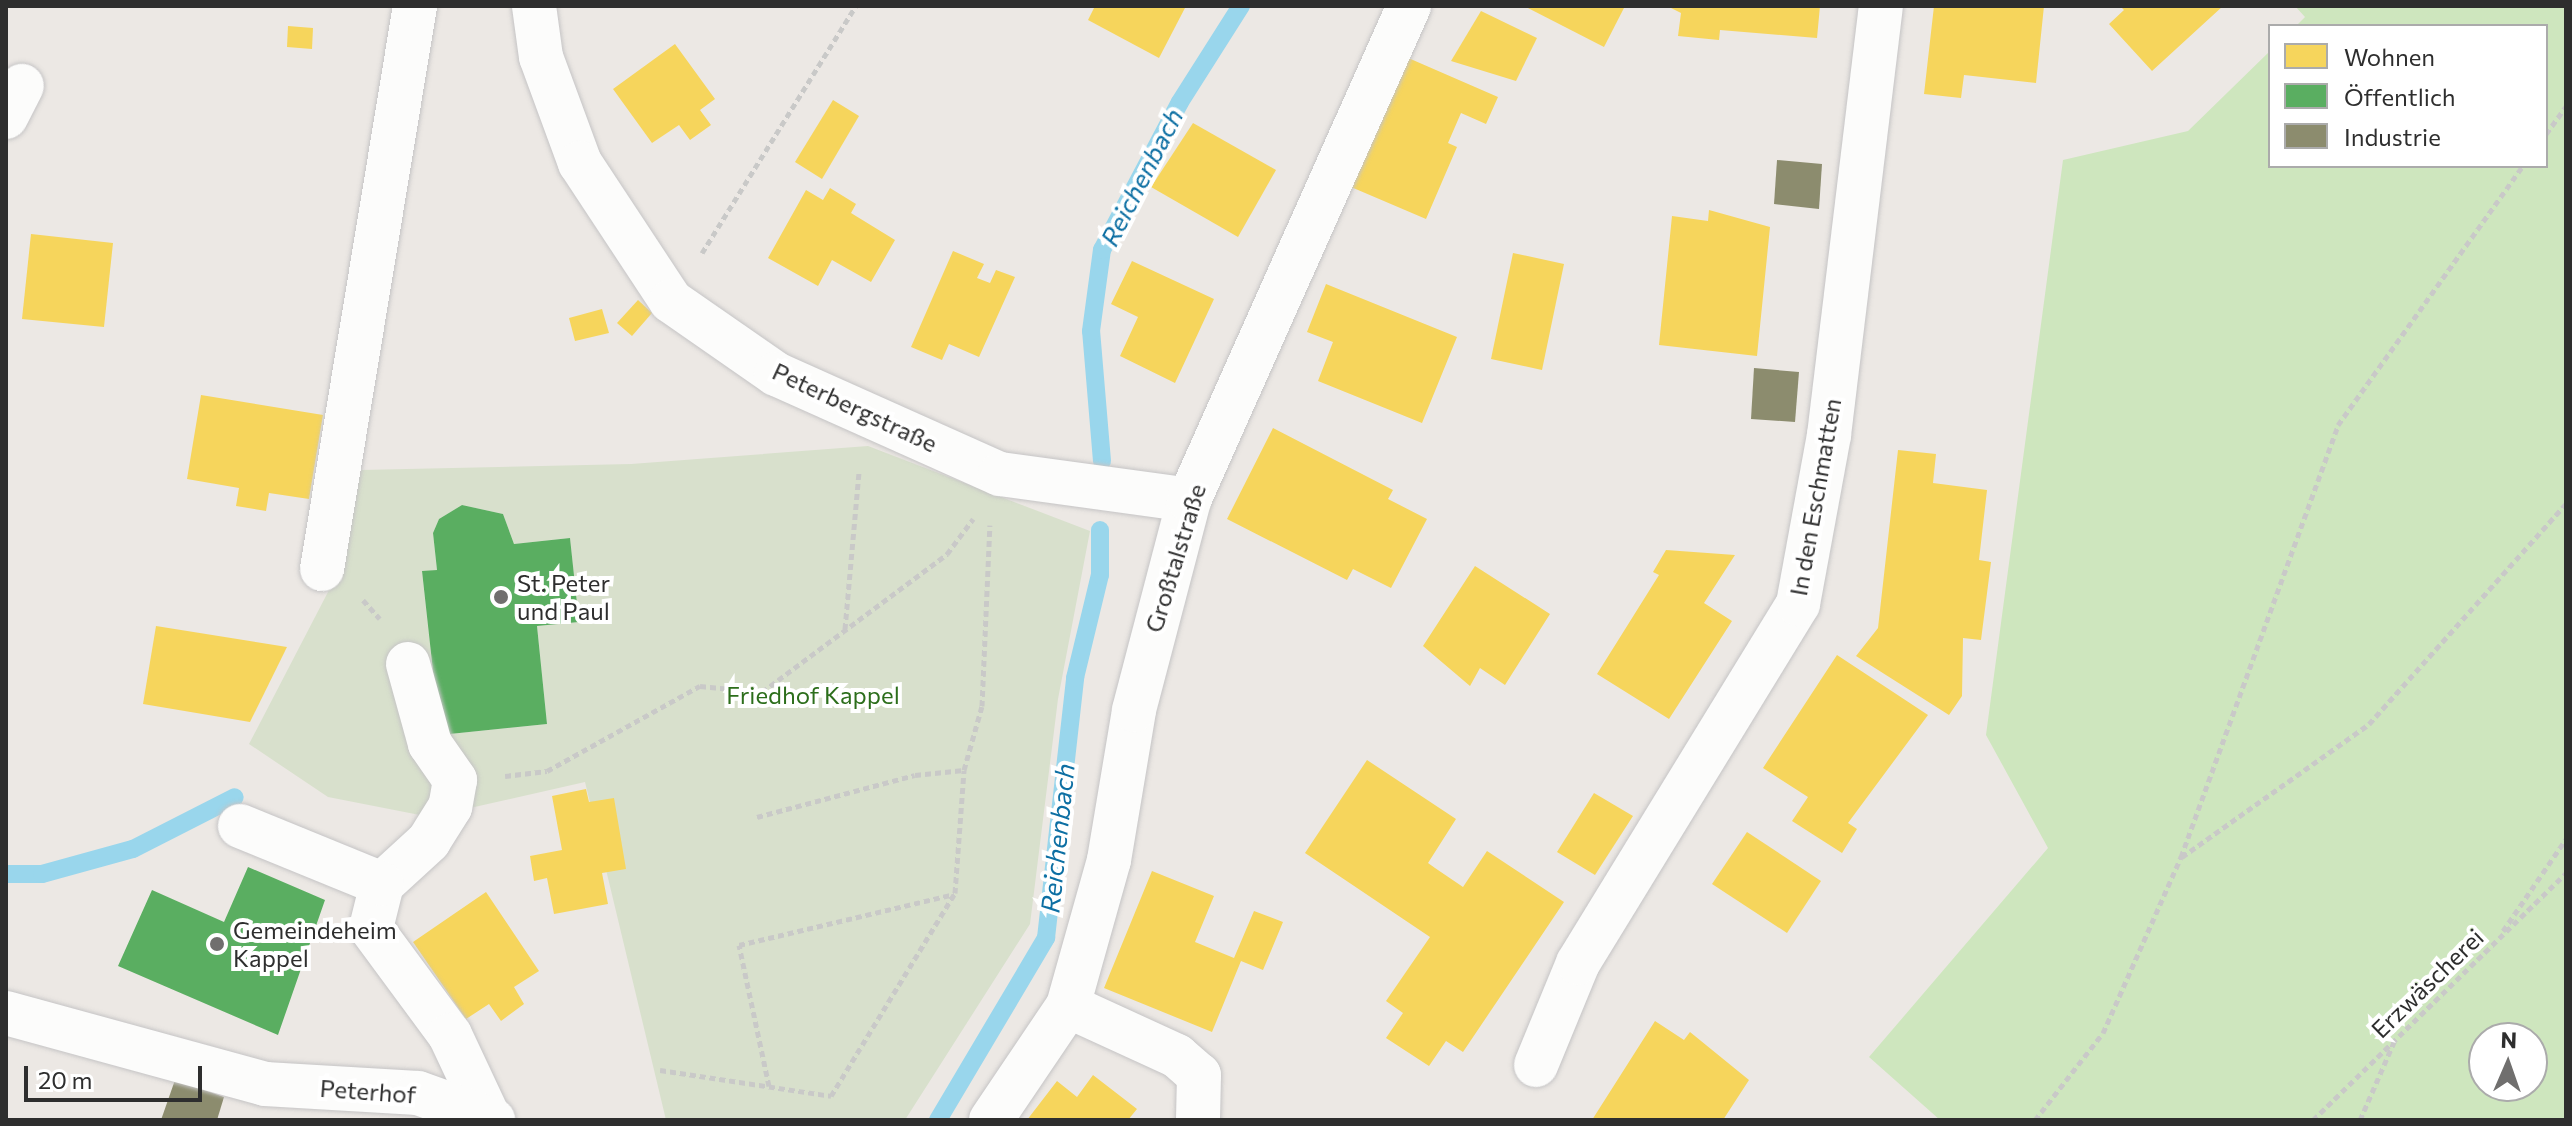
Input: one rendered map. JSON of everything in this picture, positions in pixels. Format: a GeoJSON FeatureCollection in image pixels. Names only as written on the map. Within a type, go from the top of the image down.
{"type":"FeatureCollection","features":[{"type":"Feature","properties":{"kind":"street"},"geometry":{"type":"LineString","coordinates":[[322,569],[415,6]]}},
{"type":"Feature","properties":{"kind":"street","name":"Peterbergstraße"},"geometry":{"type":"LineString","coordinates":[[534,6],[541,57],[580,163],[671,301],[776,374],[996,485],[1189,500]]}},
{"type":"Feature","properties":{"kind":"street","name":"Großtalstraße"},"geometry":{"type":"LineString","coordinates":[[991,1120],[1068,1006],[1109,860],[1134,710],[1189,500],[1409,6]]}},
{"type":"Feature","properties":{"kind":"street","name":"In den Eschmatten"},"geometry":{"type":"LineString","coordinates":[[1536,1065],[1578,963],[1798,604],[1829,435],[1881,6]]}},
{"type":"Feature","properties":{"kind":"street"},"geometry":{"type":"LineString","coordinates":[[408,664],[430,744],[455,780],[450,807],[429,841],[382,884],[371,928],[450,1035],[490,1116]]}},
{"type":"Feature","properties":{"kind":"street"},"geometry":{"type":"LineString","coordinates":[[240,826],[382,884]]}},
{"type":"Feature","properties":{"kind":"street"},"geometry":{"type":"LineString","coordinates":[[1068,1006],[1177,1056],[1199,1075],[1198,1120]]}},
{"type":"Feature","properties":{"kind":"street","name":"Peterhof"},"geometry":{"type":"LineString","coordinates":[[6,1013],[265,1084],[418,1093],[490,1116]]}},
{"type":"Feature","properties":{"kind":"path"},"geometry":{"type":"LineString","coordinates":[[671,301],[856,6]]}},
{"type":"Feature","properties":{"kind":"path"},"geometry":{"type":"LineString","coordinates":[[2548,131],[2566,106]]}},
{"type":"Feature","properties":{"kind":"path"},"geometry":{"type":"LineString","coordinates":[[2035,1120],[2103,1033],[2181,857],[2338,425],[2522,168]]}},
{"type":"Feature","properties":{"kind":"path"},"geometry":{"type":"LineString","coordinates":[[845,630],[859,472]]}},
{"type":"Feature","properties":{"kind":"path"},"geometry":{"type":"LineString","coordinates":[[547,771],[700,686],[762,692],[947,554],[996,485]]}},
{"type":"Feature","properties":{"kind":"path"},"geometry":{"type":"LineString","coordinates":[[660,1070],[831,1096],[955,893],[964,770],[982,706],[996,485]]}},
{"type":"Feature","properties":{"kind":"path"},"geometry":{"type":"LineString","coordinates":[[2181,857],[2369,724],[2566,504]]}},
{"type":"Feature","properties":{"kind":"path"},"geometry":{"type":"LineString","coordinates":[[757,817],[915,775],[964,770]]}},
{"type":"Feature","properties":{"kind":"path"},"geometry":{"type":"LineString","coordinates":[[2496,941],[2566,839]]}},
{"type":"Feature","properties":{"kind":"path","name":"Erzwäscherei"},"geometry":{"type":"LineString","coordinates":[[2313,1120],[2566,873]]}},
{"type":"Feature","properties":{"kind":"path"},"geometry":{"type":"LineString","coordinates":[[769,1087],[739,945],[955,893]]}},
{"type":"Feature","properties":{"kind":"path"},"geometry":{"type":"LineString","coordinates":[[2360,1120],[2396,1037]]}},
{"type":"Feature","properties":{"kind":"green space"},"geometry":{"type":"Polygon","coordinates":[[[2295,6],[2566,6],[2566,1120],[1940,1120],[1869,1057],[2048,848],[1986,735],[2063,160],[2188,131],[2268,53],[2268,168],[2548,168],[2548,24],[2298,24],[2305,17],[2295,6]]]}},
{"type":"Feature","properties":{"kind":"green space","name":"Friedhof Kappel"},"geometry":{"type":"Polygon","coordinates":[[[868,446],[1090,531],[1058,699],[1030,924],[905,1120],[666,1120],[585,782],[430,817],[328,797],[249,744],[328,592],[361,470],[631,464],[868,446]],[[462,505],[439,519],[433,533],[437,570],[422,572],[440,735],[547,724],[537,626],[579,622],[570,538],[514,544],[503,514],[462,505]]]}},
{"type":"Feature","properties":{"kind":"building: Wohnen"},"geometry":{"type":"Polygon","coordinates":[[[1095,6],[1186,6],[1159,58],[1088,20],[1095,6]]]}},
{"type":"Feature","properties":{"kind":"building: Wohnen"},"geometry":{"type":"Polygon","coordinates":[[[1524,6],[1625,6],[1604,47],[1524,6]]]}},
{"type":"Feature","properties":{"kind":"building: Wohnen"},"geometry":{"type":"Polygon","coordinates":[[[1667,6],[1820,6],[1817,38],[1720,30],[1719,40],[1678,36],[1681,13],[1667,6]]]}},
{"type":"Feature","properties":{"kind":"building: Wohnen"},"geometry":{"type":"Polygon","coordinates":[[[1934,6],[2044,6],[2036,83],[1964,75],[1961,98],[1924,94],[1934,6]]]}},
{"type":"Feature","properties":{"kind":"building: Wohnen"},"geometry":{"type":"Polygon","coordinates":[[[2120,6],[2223,6],[2152,71],[2109,24],[2124,10],[2120,6]]]}},
{"type":"Feature","properties":{"kind":"building: Wohnen"},"geometry":{"type":"Polygon","coordinates":[[[1481,11],[1537,38],[1516,81],[1451,61],[1481,11]]]}},
{"type":"Feature","properties":{"kind":"building: Wohnen"},"geometry":{"type":"Polygon","coordinates":[[[288,26],[313,28],[312,49],[287,47],[288,26]]]}},
{"type":"Feature","properties":{"kind":"building: Wohnen"},"geometry":{"type":"Polygon","coordinates":[[[675,44],[715,99],[700,110],[711,125],[690,140],[679,125],[652,143],[613,89],[675,44]]]}},
{"type":"Feature","properties":{"kind":"building: Wohnen"},"geometry":{"type":"Polygon","coordinates":[[[1406,57],[1498,97],[1486,124],[1461,113],[1448,143],[1457,147],[1426,219],[1351,187],[1406,57]]]}},
{"type":"Feature","properties":{"kind":"building: Wohnen"},"geometry":{"type":"Polygon","coordinates":[[[833,100],[859,116],[822,179],[795,162],[833,100]]]}},
{"type":"Feature","properties":{"kind":"building: Wohnen"},"geometry":{"type":"Polygon","coordinates":[[[1193,123],[1276,170],[1238,237],[1151,187],[1193,123]]]}},
{"type":"Feature","properties":{"kind":"building: Wohnen"},"geometry":{"type":"Polygon","coordinates":[[[830,188],[856,204],[851,213],[895,240],[871,282],[832,260],[818,286],[768,258],[806,190],[823,200],[830,188]]]}},
{"type":"Feature","properties":{"kind":"building: Wohnen"},"geometry":{"type":"Polygon","coordinates":[[[1709,210],[1770,227],[1757,356],[1659,345],[1672,216],[1708,221],[1709,210]]]}},
{"type":"Feature","properties":{"kind":"building: Wohnen"},"geometry":{"type":"Polygon","coordinates":[[[31,234],[113,243],[104,327],[22,319],[31,234]]]}},
{"type":"Feature","properties":{"kind":"building: Wohnen"},"geometry":{"type":"Polygon","coordinates":[[[953,251],[984,264],[977,278],[990,283],[996,270],[1015,277],[979,357],[949,344],[942,360],[911,347],[953,251]]]}},
{"type":"Feature","properties":{"kind":"building: Wohnen"},"geometry":{"type":"Polygon","coordinates":[[[1513,253],[1564,264],[1542,370],[1491,359],[1513,253]]]}},
{"type":"Feature","properties":{"kind":"building: Wohnen"},"geometry":{"type":"Polygon","coordinates":[[[1132,261],[1214,299],[1175,383],[1120,356],[1138,317],[1111,304],[1132,261]]]}},
{"type":"Feature","properties":{"kind":"building: Wohnen"},"geometry":{"type":"Polygon","coordinates":[[[1326,284],[1457,337],[1422,423],[1318,381],[1333,342],[1307,332],[1326,284]]]}},
{"type":"Feature","properties":{"kind":"building: Wohnen"},"geometry":{"type":"Polygon","coordinates":[[[638,300],[652,313],[632,336],[617,323],[638,300]]]}},
{"type":"Feature","properties":{"kind":"building: Wohnen"},"geometry":{"type":"Polygon","coordinates":[[[602,309],[609,333],[575,341],[569,318],[602,309]]]}},
{"type":"Feature","properties":{"kind":"building: Wohnen"},"geometry":{"type":"Polygon","coordinates":[[[201,395],[323,415],[309,499],[269,493],[266,511],[236,506],[239,488],[187,479],[201,395]]]}},
{"type":"Feature","properties":{"kind":"building: Wohnen"},"geometry":{"type":"Polygon","coordinates":[[[1273,428],[1393,490],[1388,499],[1427,519],[1391,588],[1353,569],[1347,580],[1227,519],[1273,428]]]}},
{"type":"Feature","properties":{"kind":"building: Wohnen"},"geometry":{"type":"Polygon","coordinates":[[[1898,450],[1936,454],[1933,483],[1987,490],[1979,560],[1991,562],[1981,640],[1963,638],[1962,696],[1949,715],[1856,656],[1878,628],[1898,450]]]}},
{"type":"Feature","properties":{"kind":"building: Wohnen"},"geometry":{"type":"Polygon","coordinates":[[[1666,550],[1735,555],[1704,603],[1732,621],[1669,719],[1597,674],[1659,575],[1653,572],[1666,550]]]}},
{"type":"Feature","properties":{"kind":"building: Wohnen"},"geometry":{"type":"Polygon","coordinates":[[[1475,566],[1550,614],[1505,685],[1480,668],[1470,686],[1423,646],[1475,566]]]}},
{"type":"Feature","properties":{"kind":"building: Wohnen"},"geometry":{"type":"Polygon","coordinates":[[[156,626],[287,647],[250,722],[143,704],[156,626]]]}},
{"type":"Feature","properties":{"kind":"building: Wohnen"},"geometry":{"type":"Polygon","coordinates":[[[1837,655],[1928,715],[1848,823],[1857,829],[1842,853],[1792,821],[1808,797],[1763,768],[1837,655]]]}},
{"type":"Feature","properties":{"kind":"building: Wohnen"},"geometry":{"type":"Polygon","coordinates":[[[1367,760],[1456,819],[1428,863],[1463,887],[1487,851],[1564,902],[1463,1052],[1446,1041],[1429,1066],[1386,1038],[1403,1013],[1386,1001],[1430,937],[1305,853],[1367,760]]]}},
{"type":"Feature","properties":{"kind":"building: Wohnen"},"geometry":{"type":"Polygon","coordinates":[[[586,789],[589,802],[614,798],[626,869],[602,873],[608,904],[554,914],[547,878],[534,881],[530,856],[562,850],[552,796],[586,789]]]}},
{"type":"Feature","properties":{"kind":"building: Wohnen"},"geometry":{"type":"Polygon","coordinates":[[[1594,793],[1633,816],[1595,875],[1557,852],[1594,793]]]}},
{"type":"Feature","properties":{"kind":"building: Wohnen"},"geometry":{"type":"Polygon","coordinates":[[[1747,832],[1821,881],[1787,933],[1712,884],[1747,832]]]}},
{"type":"Feature","properties":{"kind":"building: Wohnen"},"geometry":{"type":"Polygon","coordinates":[[[1152,871],[1214,896],[1195,942],[1234,958],[1254,911],[1283,922],[1263,970],[1241,961],[1212,1032],[1104,988],[1152,871]]]}},
{"type":"Feature","properties":{"kind":"building: Wohnen"},"geometry":{"type":"Polygon","coordinates":[[[486,892],[539,971],[514,987],[524,1004],[501,1021],[489,1004],[466,1019],[413,942],[486,892]]]}},
{"type":"Feature","properties":{"kind":"building: Wohnen"},"geometry":{"type":"Polygon","coordinates":[[[1655,1021],[1684,1040],[1690,1032],[1749,1080],[1723,1120],[1592,1120],[1655,1021]]]}},
{"type":"Feature","properties":{"kind":"building: Wohnen"},"geometry":{"type":"Polygon","coordinates":[[[1093,1075],[1137,1109],[1128,1120],[1027,1120],[1057,1081],[1077,1097],[1093,1075]]]}},
{"type":"Feature","properties":{"kind":"building: Öffentlich","name":"St. Peter und Paul"},"geometry":{"type":"Polygon","coordinates":[[[462,505],[503,514],[514,544],[570,538],[579,622],[537,626],[547,724],[440,735],[422,571],[437,570],[433,533],[439,519],[462,505]]]}},
{"type":"Feature","properties":{"kind":"building: Öffentlich","name":"Gemeindeheim Kappel"},"geometry":{"type":"Polygon","coordinates":[[[248,867],[325,900],[278,1035],[118,966],[152,890],[224,922],[248,867]]]}},
{"type":"Feature","properties":{"kind":"building: Industrie"},"geometry":{"type":"Polygon","coordinates":[[[1777,160],[1822,164],[1819,209],[1774,204],[1777,160]]]}},
{"type":"Feature","properties":{"kind":"building: Industrie"},"geometry":{"type":"Polygon","coordinates":[[[1754,368],[1799,372],[1795,422],[1751,419],[1754,368]]]}},
{"type":"Feature","properties":{"kind":"building: Industrie"},"geometry":{"type":"Polygon","coordinates":[[[175,1080],[224,1097],[217,1120],[161,1120],[175,1080]]]}},
{"type":"Feature","properties":{"kind":"waterway","name":"Reichenbach"},"geometry":{"type":"LineString","coordinates":[[1102,461],[1091,331],[1102,250],[1180,102],[1241,6]]}},
{"type":"Feature","properties":{"kind":"waterway","name":"Reichenbach"},"geometry":{"type":"LineString","coordinates":[[938,1120],[1046,938],[1075,678],[1100,575],[1100,530]]}},
{"type":"Feature","properties":{"kind":"waterway"},"geometry":{"type":"LineString","coordinates":[[6,874],[42,874],[133,849],[235,797]]}},
{"type":"Feature","properties":{"kind":"place","name":"St. Peter und Paul"},"geometry":{"type":"Point","coordinates":[501,597]}},
{"type":"Feature","properties":{"kind":"place","name":"Gemeindeheim Kappel"},"geometry":{"type":"Point","coordinates":[217,944]}}]}
